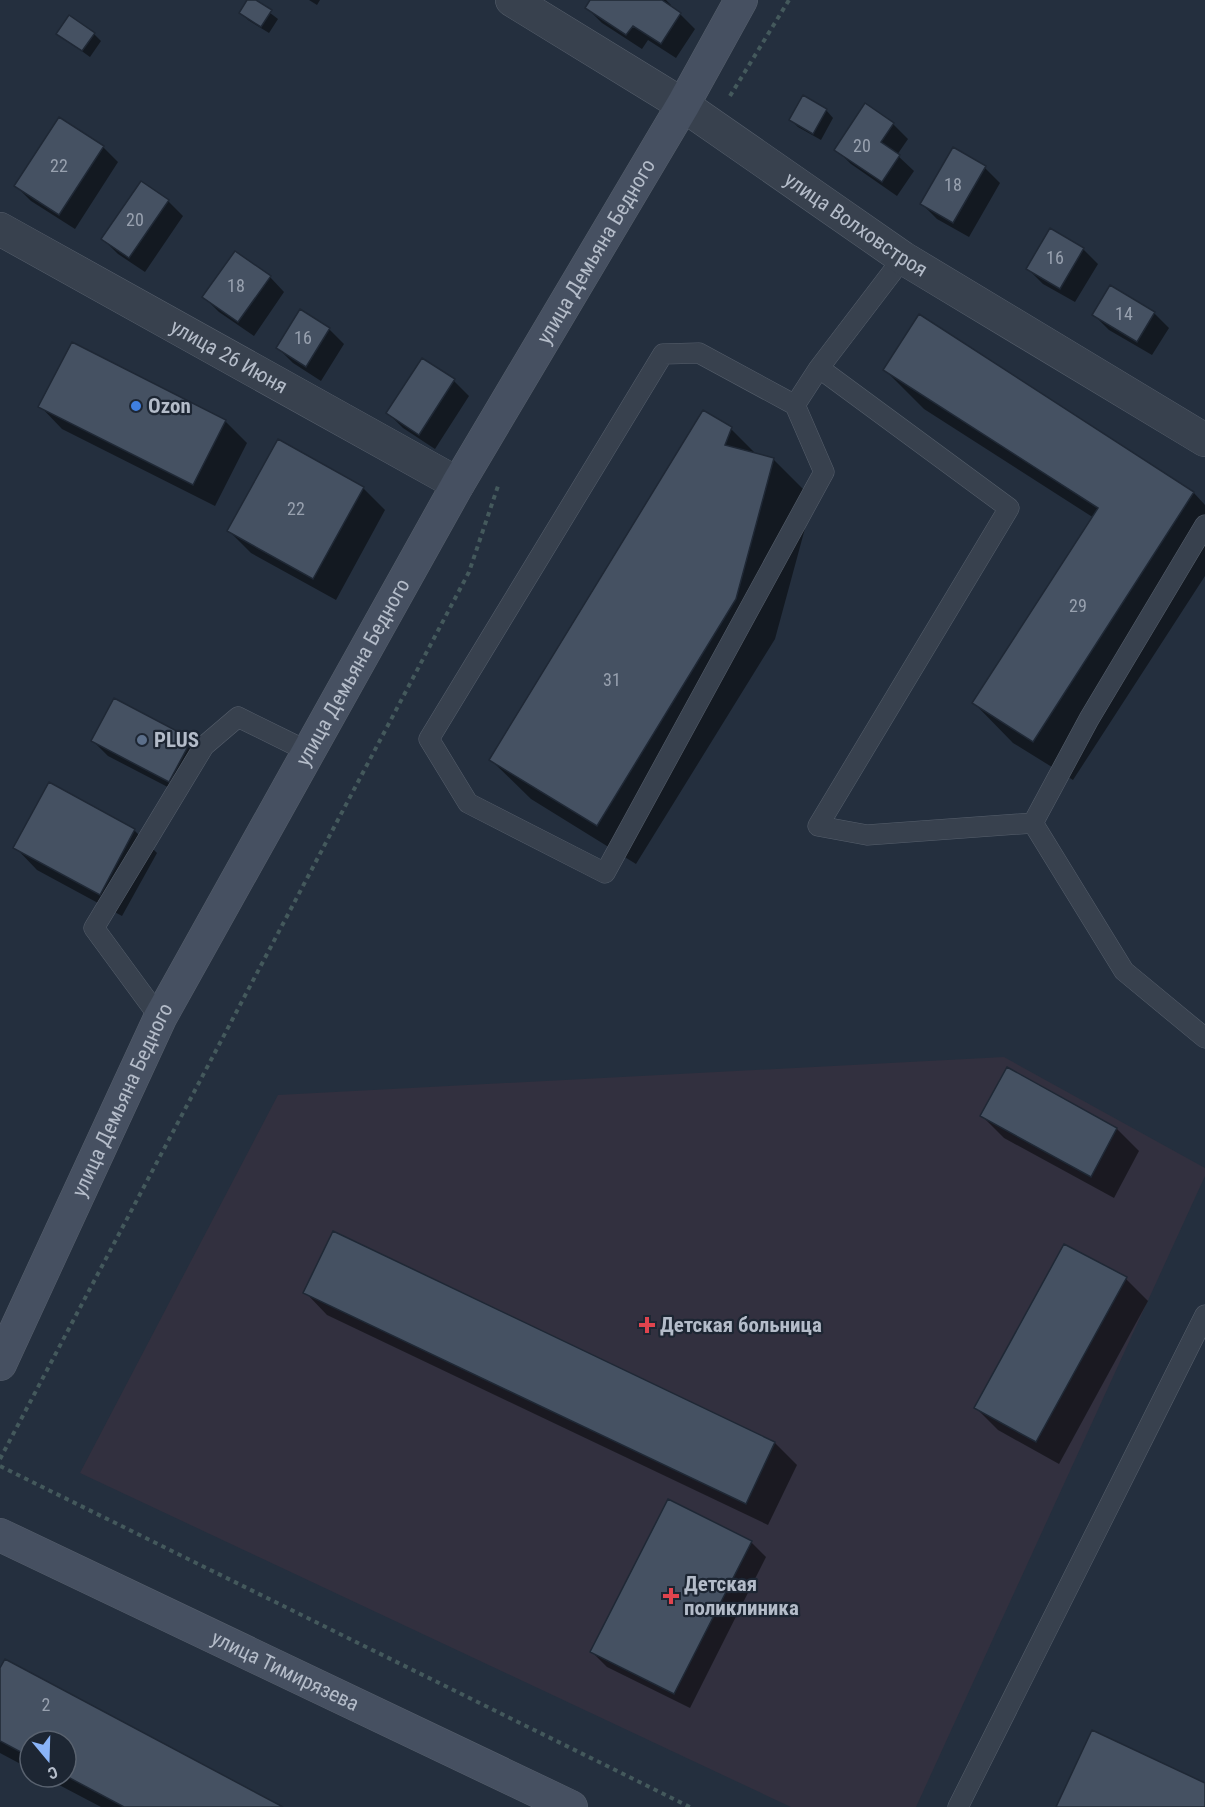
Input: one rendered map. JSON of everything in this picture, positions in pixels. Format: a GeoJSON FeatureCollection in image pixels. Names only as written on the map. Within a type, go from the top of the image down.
{"type":"FeatureCollection","features":[{"type":"Feature","properties":{"kind":"main road","name":"улица Демьяна Бедного"},"geometry":{"type":"LineString","coordinates":[[0,1364],[160,1018],[458,484],[684,105],[741,0]]}},
{"type":"Feature","properties":{"kind":"main road","name":"улица Тимирязева"},"geometry":{"type":"LineString","coordinates":[[0,1535],[571,1807]]}},
{"type":"Feature","properties":{"kind":"street","name":"улица Волховстроя"},"geometry":{"type":"LineString","coordinates":[[512,0],[684,105],[903,258],[1205,441]]}},
{"type":"Feature","properties":{"kind":"street","name":"улица 26 Июня"},"geometry":{"type":"LineString","coordinates":[[0,229],[458,484]]}},
{"type":"Feature","properties":{"kind":"lane"},"geometry":{"type":"LineString","coordinates":[[795,405],[819,368],[903,258]]}},
{"type":"Feature","properties":{"kind":"lane"},"geometry":{"type":"LineString","coordinates":[[699,353],[795,405],[824,472],[605,873],[468,803],[429,739],[663,354],[699,353]]}},
{"type":"Feature","properties":{"kind":"lane"},"geometry":{"type":"LineString","coordinates":[[819,368],[1009,508],[818,826],[867,835],[1033,824]]}},
{"type":"Feature","properties":{"kind":"lane"},"geometry":{"type":"LineString","coordinates":[[1033,824],[1089,719],[1205,525]]}},
{"type":"Feature","properties":{"kind":"lane"},"geometry":{"type":"LineString","coordinates":[[160,1018],[94,928],[204,746],[238,717],[309,752]]}},
{"type":"Feature","properties":{"kind":"lane"},"geometry":{"type":"LineString","coordinates":[[1033,824],[1124,971],[1205,1038]]}},
{"type":"Feature","properties":{"kind":"lane"},"geometry":{"type":"LineString","coordinates":[[958,1807],[1205,1315]]}},
{"type":"Feature","properties":{"kind":"path"},"geometry":{"type":"LineString","coordinates":[[712,125],[789,0]]}},
{"type":"Feature","properties":{"kind":"path"},"geometry":{"type":"LineString","coordinates":[[0,1460],[470,572],[500,482]]}},
{"type":"Feature","properties":{"kind":"path"},"geometry":{"type":"LineString","coordinates":[[0,1466],[690,1807]]}},
{"type":"Feature","properties":{"kind":"shaded area","name":"Детская больница"},"geometry":{"type":"Polygon","coordinates":[[[1004,1057],[1205,1168],[1205,1176],[916,1807],[791,1807],[80,1473],[278,1095],[1004,1057]]]}},
{"type":"Feature","properties":{"kind":"building"},"geometry":{"type":"Polygon","coordinates":[[[247,0],[256,0],[272,10],[261,27],[239,13],[247,0]]]}},
{"type":"Feature","properties":{"kind":"building"},"geometry":{"type":"Polygon","coordinates":[[[590,0],[662,0],[681,13],[661,44],[633,26],[626,35],[585,8],[590,0]]]}},
{"type":"Feature","properties":{"kind":"building"},"geometry":{"type":"Polygon","coordinates":[[[69,15],[95,33],[82,51],[56,34],[69,15]]]}},
{"type":"Feature","properties":{"kind":"building"},"geometry":{"type":"Polygon","coordinates":[[[803,95],[827,109],[813,134],[789,120],[803,95]]]}},
{"type":"Feature","properties":{"kind":"building"},"geometry":{"type":"Polygon","coordinates":[[[865,103],[894,123],[881,142],[900,155],[882,182],[834,150],[865,103]]]}},
{"type":"Feature","properties":{"kind":"building"},"geometry":{"type":"Polygon","coordinates":[[[59,117],[104,146],[59,215],[14,186],[59,117]]]}},
{"type":"Feature","properties":{"kind":"building"},"geometry":{"type":"Polygon","coordinates":[[[953,147],[986,166],[953,223],[920,204],[953,147]]]}},
{"type":"Feature","properties":{"kind":"building"},"geometry":{"type":"Polygon","coordinates":[[[141,181],[169,200],[129,258],[101,239],[141,181]]]}},
{"type":"Feature","properties":{"kind":"building"},"geometry":{"type":"Polygon","coordinates":[[[1050,228],[1084,248],[1060,289],[1026,269],[1050,228]]]}},
{"type":"Feature","properties":{"kind":"building"},"geometry":{"type":"Polygon","coordinates":[[[235,251],[271,276],[238,322],[202,297],[235,251]]]}},
{"type":"Feature","properties":{"kind":"building"},"geometry":{"type":"Polygon","coordinates":[[[1110,285],[1155,312],[1137,342],[1092,315],[1110,285]]]}},
{"type":"Feature","properties":{"kind":"building"},"geometry":{"type":"Polygon","coordinates":[[[300,309],[330,328],[306,367],[276,348],[300,309]]]}},
{"type":"Feature","properties":{"kind":"building"},"geometry":{"type":"Polygon","coordinates":[[[919,314],[1194,492],[1033,742],[972,703],[1098,508],[883,370],[919,314]]]}},
{"type":"Feature","properties":{"kind":"building"},"geometry":{"type":"Polygon","coordinates":[[[72,342],[226,420],[193,485],[38,407],[72,342]]]}},
{"type":"Feature","properties":{"kind":"building"},"geometry":{"type":"Polygon","coordinates":[[[422,358],[455,379],[419,435],[386,413],[422,358]]]}},
{"type":"Feature","properties":{"kind":"building"},"geometry":{"type":"Polygon","coordinates":[[[703,410],[732,427],[725,445],[774,458],[736,599],[597,826],[489,760],[703,410]]]}},
{"type":"Feature","properties":{"kind":"building"},"geometry":{"type":"Polygon","coordinates":[[[278,439],[364,487],[313,579],[227,531],[278,439]]]}},
{"type":"Feature","properties":{"kind":"building","name":"PLUS"},"geometry":{"type":"Polygon","coordinates":[[[114,698],[192,739],[169,782],[91,741],[114,698]]]}},
{"type":"Feature","properties":{"kind":"building"},"geometry":{"type":"Polygon","coordinates":[[[49,782],[135,829],[100,895],[13,848],[49,782]]]}},
{"type":"Feature","properties":{"kind":"building"},"geometry":{"type":"Polygon","coordinates":[[[1007,1067],[1117,1128],[1091,1177],[980,1116],[1007,1067]]]}},
{"type":"Feature","properties":{"kind":"building"},"geometry":{"type":"Polygon","coordinates":[[[333,1231],[775,1442],[746,1504],[303,1293],[333,1231]]]}},
{"type":"Feature","properties":{"kind":"building"},"geometry":{"type":"Polygon","coordinates":[[[1064,1244],[1127,1277],[1036,1442],[974,1408],[1064,1244]]]}},
{"type":"Feature","properties":{"kind":"building"},"geometry":{"type":"Polygon","coordinates":[[[668,1499],[752,1541],[674,1694],[590,1652],[668,1499]]]}},
{"type":"Feature","properties":{"kind":"building"},"geometry":{"type":"Polygon","coordinates":[[[5,1659],[283,1807],[124,1807],[78,1782],[78,1729],[18,1729],[18,1751],[0,1741],[0,1668],[5,1659]]]}},
{"type":"Feature","properties":{"kind":"building"},"geometry":{"type":"Polygon","coordinates":[[[1092,1730],[1205,1783],[1205,1807],[1056,1807],[1092,1730]]]}},
{"type":"Feature","properties":{"kind":"place","name":"Ozon"},"geometry":{"type":"Point","coordinates":[136,406]}},
{"type":"Feature","properties":{"kind":"place","name":"PLUS"},"geometry":{"type":"Point","coordinates":[142,740]}},
{"type":"Feature","properties":{"kind":"place","name":"Детская больница"},"geometry":{"type":"Point","coordinates":[647,1325]}},
{"type":"Feature","properties":{"kind":"place","name":"Детская поликлиника"},"geometry":{"type":"Point","coordinates":[671,1596]}}]}
